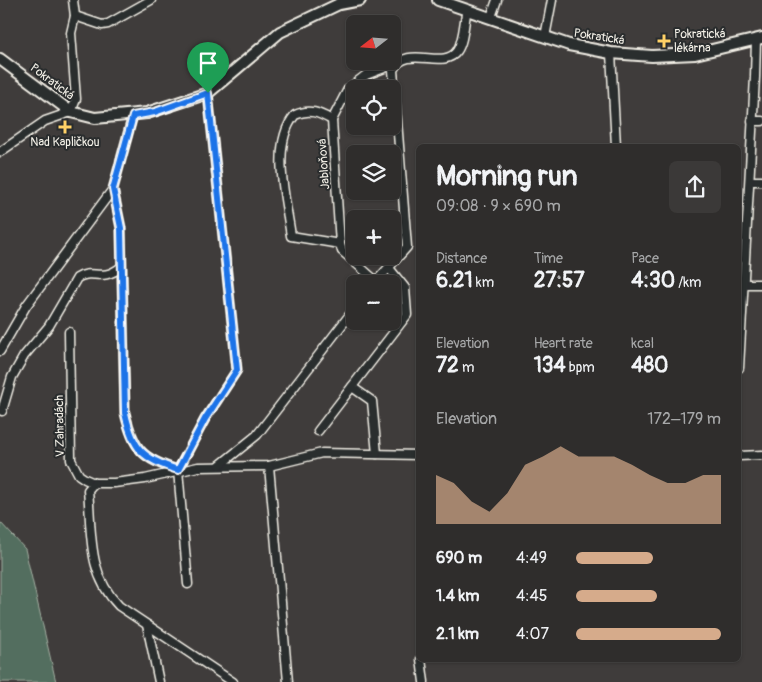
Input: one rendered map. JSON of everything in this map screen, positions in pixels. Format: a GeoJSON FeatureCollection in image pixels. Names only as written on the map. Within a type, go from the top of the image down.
{"type":"FeatureCollection","features":[{"type":"Feature","properties":{"kind":"street"},"geometry":{"type":"LineString","coordinates":[[0,152],[45,120],[72,112],[76,99],[71,33],[75,16],[73,0]]}},
{"type":"Feature","properties":{"kind":"street"},"geometry":{"type":"LineString","coordinates":[[75,16],[102,25],[115,22],[151,0]]}},
{"type":"Feature","properties":{"kind":"street","name":"Pokratická"},"geometry":{"type":"LineString","coordinates":[[0,59],[72,112],[90,117],[133,116],[155,112],[208,93],[280,32],[339,2],[360,0]]}},
{"type":"Feature","properties":{"kind":"street","name":"Pokratická"},"geometry":{"type":"LineString","coordinates":[[438,0],[569,45],[611,53],[652,56],[695,54],[759,39]]}},
{"type":"Feature","properties":{"kind":"street"},"geometry":{"type":"LineString","coordinates":[[491,17],[497,0]]}},
{"type":"Feature","properties":{"kind":"street"},"geometry":{"type":"LineString","coordinates":[[545,36],[552,0]]}},
{"type":"Feature","properties":{"kind":"street","name":"Jabloňová"},"geometry":{"type":"LineString","coordinates":[[401,61],[409,58],[441,58],[454,54],[459,48],[467,9]]}},
{"type":"Feature","properties":{"kind":"street"},"geometry":{"type":"LineString","coordinates":[[741,334],[752,121],[759,39]]}},
{"type":"Feature","properties":{"kind":"street"},"geometry":{"type":"LineString","coordinates":[[611,53],[616,144]]}},
{"type":"Feature","properties":{"kind":"street","name":"Jabloňová"},"geometry":{"type":"LineString","coordinates":[[340,244],[332,120],[348,89],[366,75],[379,70]]}},
{"type":"Feature","properties":{"kind":"street"},"geometry":{"type":"LineString","coordinates":[[382,275],[406,247],[392,76],[394,70]]}},
{"type":"Feature","properties":{"kind":"street"},"geometry":{"type":"LineString","coordinates":[[188,584],[178,470],[205,419],[237,370],[208,93]]}},
{"type":"Feature","properties":{"kind":"street"},"geometry":{"type":"LineString","coordinates":[[332,120],[316,111],[301,112],[291,120],[283,136],[280,155],[290,236],[340,244],[342,251],[368,275]]}},
{"type":"Feature","properties":{"kind":"street"},"geometry":{"type":"LineString","coordinates":[[0,351],[26,306],[113,189],[133,116]]}},
{"type":"Feature","properties":{"kind":"street"},"geometry":{"type":"LineString","coordinates":[[752,121],[762,121]]}},
{"type":"Feature","properties":{"kind":"street"},"geometry":{"type":"LineString","coordinates":[[750,181],[762,181]]}},
{"type":"Feature","properties":{"kind":"street"},"geometry":{"type":"LineString","coordinates":[[113,189],[121,228],[123,403],[128,425],[135,445],[140,452],[158,464],[178,470]]}},
{"type":"Feature","properties":{"kind":"street"},"geometry":{"type":"LineString","coordinates":[[2,410],[12,377],[29,350],[49,326],[77,278],[85,275],[107,276],[121,267]]}},
{"type":"Feature","properties":{"kind":"street"},"geometry":{"type":"LineString","coordinates":[[318,430],[407,315],[405,288],[389,268]]}},
{"type":"Feature","properties":{"kind":"street"},"geometry":{"type":"LineString","coordinates":[[744,284],[762,284]]}},
{"type":"Feature","properties":{"kind":"street"},"geometry":{"type":"LineString","coordinates":[[220,466],[257,435],[346,320]]}},
{"type":"Feature","properties":{"kind":"street","name":"V Zahradách"},"geometry":{"type":"LineString","coordinates":[[69,332],[71,460],[79,475],[94,483]]}},
{"type":"Feature","properties":{"kind":"street"},"geometry":{"type":"LineString","coordinates":[[352,387],[372,400],[377,454]]}},
{"type":"Feature","properties":{"kind":"street"},"geometry":{"type":"LineString","coordinates":[[233,682],[119,606],[108,595],[97,575],[94,564],[88,490],[94,483],[145,479],[178,470],[220,466],[269,466],[322,453],[416,455]]}},
{"type":"Feature","properties":{"kind":"street"},"geometry":{"type":"LineString","coordinates":[[741,456],[762,455]]}},
{"type":"Feature","properties":{"kind":"street"},"geometry":{"type":"LineString","coordinates":[[269,466],[288,682]]}},
{"type":"Feature","properties":{"kind":"street"},"geometry":{"type":"LineString","coordinates":[[147,625],[159,682]]}},
{"type":"Feature","properties":{"kind":"street"},"geometry":{"type":"LineString","coordinates":[[421,662],[424,682]]}},
{"type":"Feature","properties":{"kind":"green space"},"geometry":{"type":"Polygon","coordinates":[[[0,522],[25,549],[56,682],[0,682],[0,522]]]}},
{"type":"Feature","properties":{"kind":"place","name":"Pokratická lékárna"},"geometry":{"type":"Point","coordinates":[664,41]}},
{"type":"Feature","properties":{"kind":"place","name":"Nad Kapličkou"},"geometry":{"type":"Point","coordinates":[65,127]}},
{"type":"Feature","properties":{"kind":"route"},"geometry":{"type":"LineString","coordinates":[[208,93],[237,370],[205,419],[178,470],[158,464],[140,452],[131,436],[125,413],[123,403],[121,228],[113,189],[133,116],[155,112],[208,93]]}}]}
